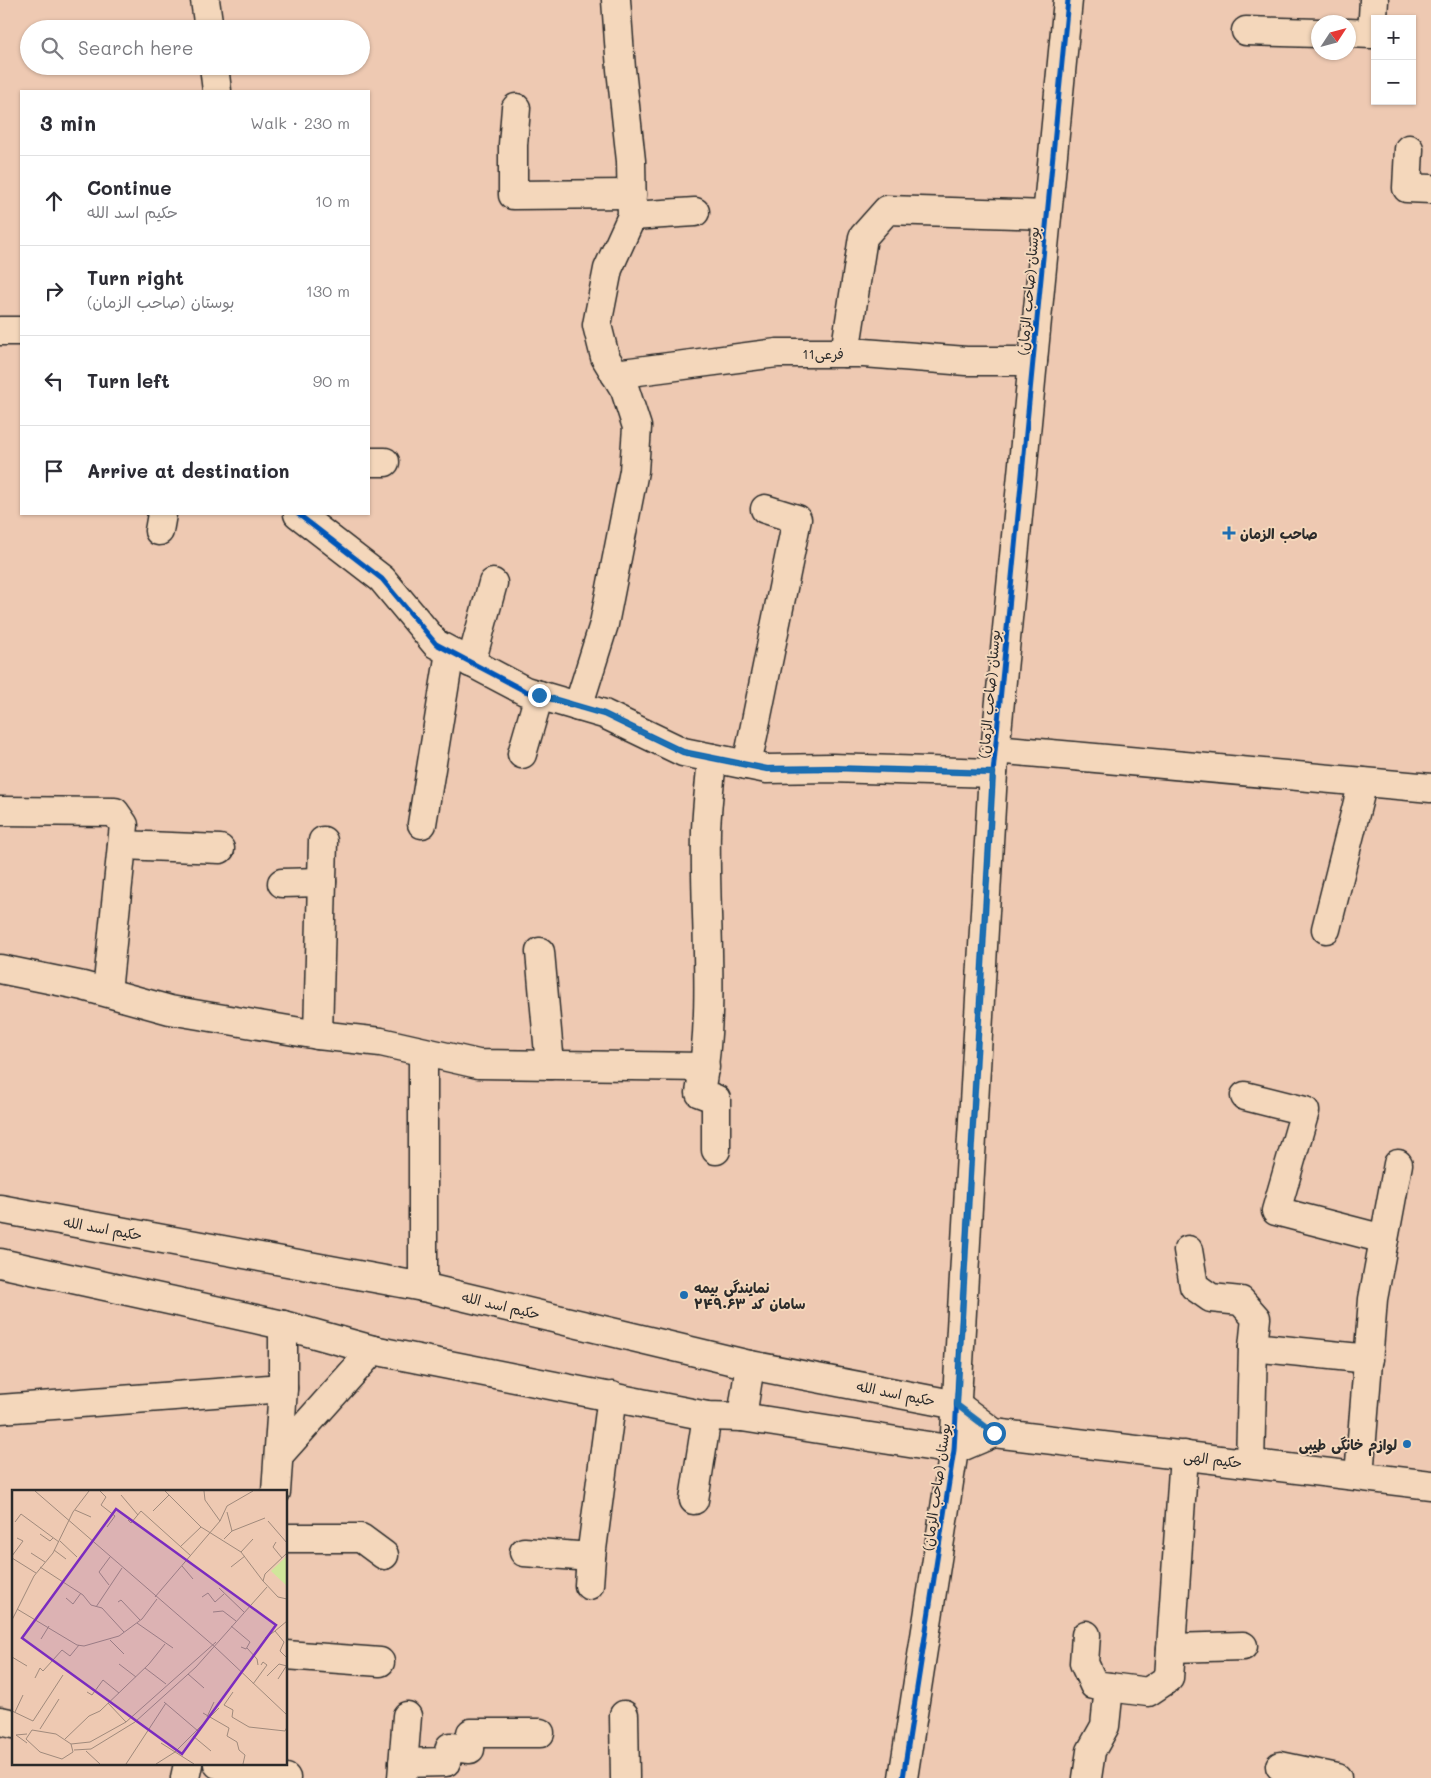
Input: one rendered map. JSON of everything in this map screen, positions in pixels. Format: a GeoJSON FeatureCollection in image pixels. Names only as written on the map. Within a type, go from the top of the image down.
{"type":"FeatureCollection","features":[{"type":"Feature","properties":{"kind":"street"},"geometry":{"type":"LineString","coordinates":[[205,0],[208,20]]}},
{"type":"Feature","properties":{"kind":"street"},"geometry":{"type":"LineString","coordinates":[[578,707],[604,624],[634,470],[637,427],[625,390],[605,357],[597,325],[608,269],[632,205],[631,161],[616,0]]}},
{"type":"Feature","properties":{"kind":"street","name":"بوستان (صاحب الزمان)"},"geometry":{"type":"LineString","coordinates":[[903,1778],[954,1450],[994,761],[1068,0]]}},
{"type":"Feature","properties":{"kind":"street"},"geometry":{"type":"LineString","coordinates":[[1356,33],[1372,34],[1374,0]]}},
{"type":"Feature","properties":{"kind":"street"},"geometry":{"type":"LineString","coordinates":[[1246,31],[1311,33]]}},
{"type":"Feature","properties":{"kind":"street"},"geometry":{"type":"LineString","coordinates":[[215,75],[217,90]]}},
{"type":"Feature","properties":{"kind":"street"},"geometry":{"type":"LineString","coordinates":[[516,108],[513,145],[513,195],[695,212]]}},
{"type":"Feature","properties":{"kind":"street"},"geometry":{"type":"LineString","coordinates":[[1409,149],[1407,188],[1431,189]]}},
{"type":"Feature","properties":{"kind":"street"},"geometry":{"type":"LineString","coordinates":[[845,353],[863,237],[887,210],[1047,215]]}},
{"type":"Feature","properties":{"kind":"street"},"geometry":{"type":"LineString","coordinates":[[0,331],[20,331]]}},
{"type":"Feature","properties":{"kind":"street","name":"فرعی11"},"geometry":{"type":"LineString","coordinates":[[615,374],[777,353],[845,353],[966,361],[1033,361]]}},
{"type":"Feature","properties":{"kind":"street"},"geometry":{"type":"LineString","coordinates":[[747,765],[797,519],[765,509]]}},
{"type":"Feature","properties":{"kind":"street"},"geometry":{"type":"LineString","coordinates":[[301,515],[324,522],[382,578],[436,644],[525,691],[604,714],[683,752],[767,769],[994,761],[1363,782],[1431,788]]}},
{"type":"Feature","properties":{"kind":"street"},"geometry":{"type":"LineString","coordinates":[[422,824],[461,657],[493,583]]}},
{"type":"Feature","properties":{"kind":"street"},"geometry":{"type":"LineString","coordinates":[[522,754],[539,695]]}},
{"type":"Feature","properties":{"kind":"street"},"geometry":{"type":"LineString","coordinates":[[712,758],[706,830],[709,1016],[705,1067],[700,1093],[716,1099],[716,1150]]}},
{"type":"Feature","properties":{"kind":"street"},"geometry":{"type":"LineString","coordinates":[[1326,929],[1363,782]]}},
{"type":"Feature","properties":{"kind":"street"},"geometry":{"type":"LineString","coordinates":[[0,812],[115,812],[124,825],[107,992]]}},
{"type":"Feature","properties":{"kind":"street"},"geometry":{"type":"LineString","coordinates":[[318,1035],[323,841]]}},
{"type":"Feature","properties":{"kind":"street"},"geometry":{"type":"LineString","coordinates":[[122,845],[220,849]]}},
{"type":"Feature","properties":{"kind":"street"},"geometry":{"type":"LineString","coordinates":[[282,883],[322,882]]}},
{"type":"Feature","properties":{"kind":"street"},"geometry":{"type":"LineString","coordinates":[[540,952],[550,1065]]}},
{"type":"Feature","properties":{"kind":"street"},"geometry":{"type":"LineString","coordinates":[[0,969],[83,986],[170,1010],[318,1035],[381,1042],[478,1064],[705,1067]]}},
{"type":"Feature","properties":{"kind":"street"},"geometry":{"type":"LineString","coordinates":[[423,1053],[424,1287]]}},
{"type":"Feature","properties":{"kind":"street"},"geometry":{"type":"LineString","coordinates":[[1245,1096],[1305,1111],[1276,1211],[1384,1239]]}},
{"type":"Feature","properties":{"kind":"street"},"geometry":{"type":"LineString","coordinates":[[1359,1476],[1373,1299],[1398,1164]]}},
{"type":"Feature","properties":{"kind":"street","name":"حکیم اسد الله"},"geometry":{"type":"LineString","coordinates":[[0,1209],[424,1287],[750,1365],[957,1405],[994,1433]]}},
{"type":"Feature","properties":{"kind":"street"},"geometry":{"type":"LineString","coordinates":[[1188,1250],[1194,1286],[1211,1298],[1241,1301],[1256,1318],[1253,1347],[1250,1463]]}},
{"type":"Feature","properties":{"kind":"street"},"geometry":{"type":"LineString","coordinates":[[0,1263],[283,1325],[373,1350],[707,1416],[742,1417],[954,1450],[994,1433]]}},
{"type":"Feature","properties":{"kind":"street"},"geometry":{"type":"LineString","coordinates":[[276,1490],[283,1388],[283,1325]]}},
{"type":"Feature","properties":{"kind":"street"},"geometry":{"type":"LineString","coordinates":[[1253,1347],[1369,1359]]}},
{"type":"Feature","properties":{"kind":"street"},"geometry":{"type":"LineString","coordinates":[[279,1455],[373,1350]]}},
{"type":"Feature","properties":{"kind":"street"},"geometry":{"type":"LineString","coordinates":[[742,1417],[750,1365]]}},
{"type":"Feature","properties":{"kind":"street"},"geometry":{"type":"LineString","coordinates":[[0,1409],[283,1388]]}},
{"type":"Feature","properties":{"kind":"street"},"geometry":{"type":"LineString","coordinates":[[589,1585],[612,1396]]}},
{"type":"Feature","properties":{"kind":"street"},"geometry":{"type":"LineString","coordinates":[[694,1500],[707,1416]]}},
{"type":"Feature","properties":{"kind":"street","name":"حکیم الهی"},"geometry":{"type":"LineString","coordinates":[[994,1433],[1431,1485]]}},
{"type":"Feature","properties":{"kind":"street"},"geometry":{"type":"LineString","coordinates":[[1086,1634],[1084,1663],[1094,1685],[1148,1692],[1169,1678],[1184,1455]]}},
{"type":"Feature","properties":{"kind":"street"},"geometry":{"type":"LineString","coordinates":[[288,1538],[361,1538],[384,1555]]}},
{"type":"Feature","properties":{"kind":"street"},"geometry":{"type":"LineString","coordinates":[[524,1552],[591,1557]]}},
{"type":"Feature","properties":{"kind":"street"},"geometry":{"type":"LineString","coordinates":[[1172,1648],[1243,1646]]}},
{"type":"Feature","properties":{"kind":"street"},"geometry":{"type":"LineString","coordinates":[[288,1655],[380,1662]]}},
{"type":"Feature","properties":{"kind":"street"},"geometry":{"type":"LineString","coordinates":[[1087,1778],[1091,1751],[1104,1726],[1109,1687]]}},
{"type":"Feature","properties":{"kind":"street"},"geometry":{"type":"LineString","coordinates":[[624,1715],[625,1778]]}},
{"type":"Feature","properties":{"kind":"street"},"geometry":{"type":"LineString","coordinates":[[407,1716],[402,1770],[446,1762],[450,1747],[470,1749],[471,1733],[540,1732]]}},
{"type":"Feature","properties":{"kind":"street"},"geometry":{"type":"LineString","coordinates":[[235,1766],[252,1768],[286,1778]]}},
{"type":"Feature","properties":{"kind":"street"},"geometry":{"type":"LineString","coordinates":[[1280,1766],[1337,1778]]}},
{"type":"Feature","properties":{"kind":"cycle path"},"geometry":{"type":"LineString","coordinates":[[903,1778],[954,1450],[993,773],[1068,0]]}},
{"type":"Feature","properties":{"kind":"cycle path"},"geometry":{"type":"LineString","coordinates":[[299,515],[382,579],[436,644],[525,691],[604,714],[683,752],[767,769],[831,768],[993,773]]}},
{"type":"Feature","properties":{"kind":"place","name":"صاحب الزمان"},"geometry":{"type":"Point","coordinates":[1229,533]}},
{"type":"Feature","properties":{"kind":"place","name":"نمایندگی بیمه سامان کد ۲۴۹۰۶۳"},"geometry":{"type":"Point","coordinates":[684,1295]}},
{"type":"Feature","properties":{"kind":"place","name":"لوازم خانگی طیبی"},"geometry":{"type":"Point","coordinates":[1407,1444]}},
{"type":"Feature","properties":{"kind":"route"},"geometry":{"type":"LineString","coordinates":[[539,695],[604,714],[683,752],[767,769],[831,768],[993,773],[957,1405],[994,1433]]}}]}
